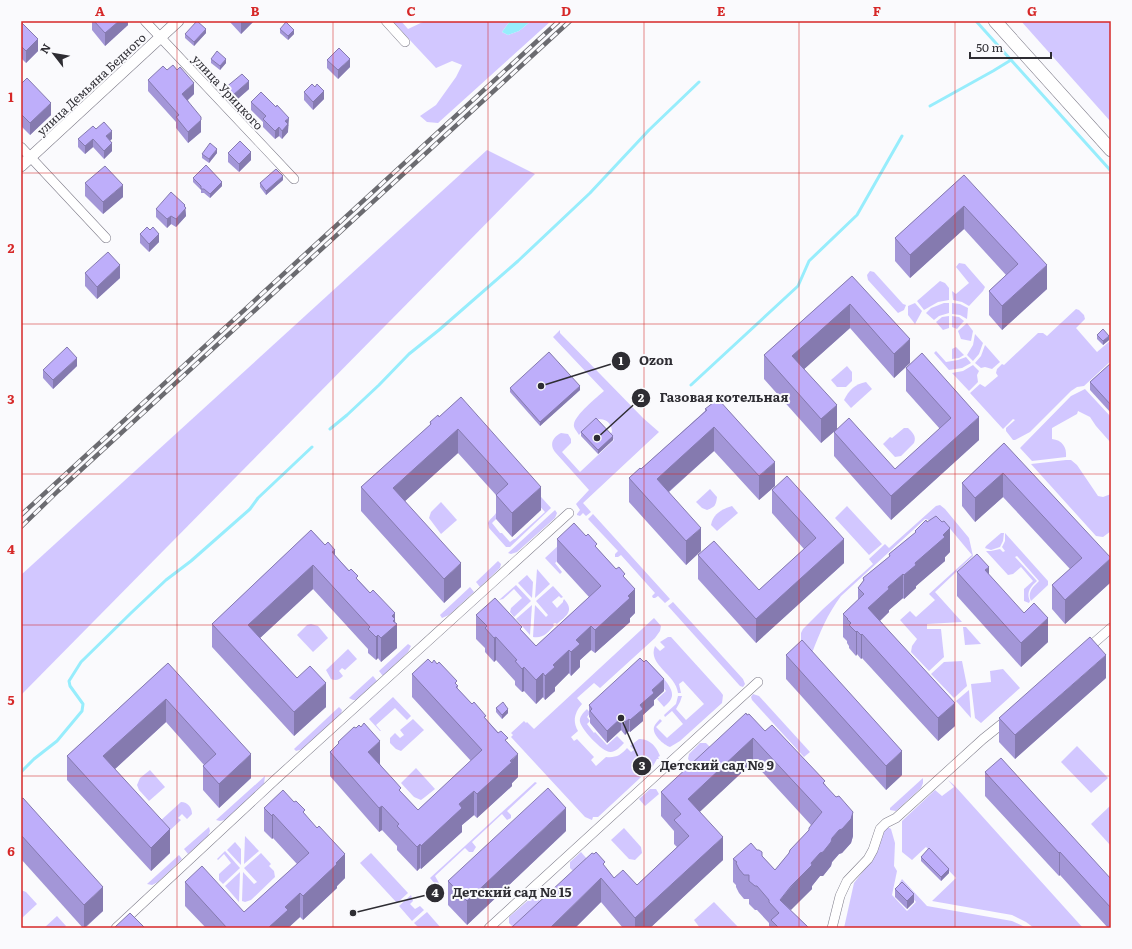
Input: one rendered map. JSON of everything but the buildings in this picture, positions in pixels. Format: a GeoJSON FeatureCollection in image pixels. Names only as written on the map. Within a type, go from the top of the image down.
{"type":"FeatureCollection","features":[{"type":"Feature","properties":{"kind":"main road"},"geometry":{"type":"LineString","coordinates":[[995,21],[1111,150]]}},
{"type":"Feature","properties":{"kind":"street","name":"улица Урицкого"},"geometry":{"type":"LineString","coordinates":[[145,21],[294,180]]}},
{"type":"Feature","properties":{"kind":"street","name":"улица Демьяна Бедного"},"geometry":{"type":"LineString","coordinates":[[21,166],[178,21]]}},
{"type":"Feature","properties":{"kind":"street"},"geometry":{"type":"LineString","coordinates":[[386,21],[405,42]]}},
{"type":"Feature","properties":{"kind":"street"},"geometry":{"type":"LineString","coordinates":[[21,147],[106,238]]}},
{"type":"Feature","properties":{"kind":"street"},"geometry":{"type":"LineString","coordinates":[[116,928],[276,779],[568,513]]}},
{"type":"Feature","properties":{"kind":"street"},"geometry":{"type":"LineString","coordinates":[[1081,655],[1111,628]]}},
{"type":"Feature","properties":{"kind":"street"},"geometry":{"type":"LineString","coordinates":[[489,928],[758,682]]}},
{"type":"Feature","properties":{"kind":"street"},"geometry":{"type":"LineString","coordinates":[[832,928],[840,896],[848,881],[868,859],[873,850],[880,829],[886,823],[896,818],[983,739],[1017,712]]}},
{"type":"Feature","properties":{"kind":"shaded area"},"geometry":{"type":"Polygon","coordinates":[[[392,21],[401,21],[408,29],[425,21],[510,21],[502,32],[508,35],[519,31],[531,21],[551,21],[438,123],[427,122],[420,116],[436,105],[456,77],[462,65],[452,61],[436,68],[392,21]]]}},
{"type":"Feature","properties":{"kind":"shaded area"},"geometry":{"type":"Polygon","coordinates":[[[1021,21],[1111,21],[1111,122],[1021,21]]]}},
{"type":"Feature","properties":{"kind":"shaded area"},"geometry":{"type":"Polygon","coordinates":[[[487,150],[535,174],[21,695],[21,575],[487,150]]]}},
{"type":"Feature","properties":{"kind":"shaded area"},"geometry":{"type":"Polygon","coordinates":[[[959,263],[965,264],[985,287],[969,306],[962,302],[953,300],[952,291],[956,294],[969,283],[956,267],[959,263]]]}},
{"type":"Feature","properties":{"kind":"shaded area"},"geometry":{"type":"Polygon","coordinates":[[[870,271],[874,272],[903,304],[906,305],[904,310],[898,313],[868,280],[867,275],[870,271]]]}},
{"type":"Feature","properties":{"kind":"shaded area"},"geometry":{"type":"Polygon","coordinates":[[[940,281],[945,283],[949,288],[949,300],[938,302],[924,310],[917,301],[940,281]]]}},
{"type":"Feature","properties":{"kind":"shaded area"},"geometry":{"type":"Polygon","coordinates":[[[915,303],[922,311],[915,324],[908,315],[908,306],[915,303]]]}},
{"type":"Feature","properties":{"kind":"shaded area"},"geometry":{"type":"Polygon","coordinates":[[[944,303],[949,303],[949,313],[939,316],[934,320],[926,313],[931,308],[944,303]]]}},
{"type":"Feature","properties":{"kind":"shaded area"},"geometry":{"type":"Polygon","coordinates":[[[952,303],[960,304],[968,308],[967,319],[960,315],[952,314],[952,303]]]}},
{"type":"Feature","properties":{"kind":"shaded area"},"geometry":{"type":"Polygon","coordinates":[[[1076,309],[1084,315],[1085,319],[1076,328],[1097,352],[1111,340],[1111,361],[1084,386],[1077,387],[1071,391],[1030,432],[1013,440],[1006,431],[1006,428],[1015,420],[1013,419],[1003,429],[970,393],[980,384],[985,387],[998,376],[996,373],[997,369],[1002,364],[1004,365],[1038,333],[1043,333],[1047,336],[1076,309]]]}},
{"type":"Feature","properties":{"kind":"shaded area"},"geometry":{"type":"Polygon","coordinates":[[[949,316],[949,328],[943,330],[936,322],[942,317],[949,316]]]}},
{"type":"Feature","properties":{"kind":"shaded area"},"geometry":{"type":"Polygon","coordinates":[[[952,316],[959,317],[964,321],[957,329],[952,327],[952,316]]]}},
{"type":"Feature","properties":{"kind":"shaded area"},"geometry":{"type":"Polygon","coordinates":[[[967,323],[973,331],[971,341],[961,339],[958,331],[967,323]]]}},
{"type":"Feature","properties":{"kind":"shaded area"},"geometry":{"type":"Polygon","coordinates":[[[560,330],[560,333],[643,418],[659,432],[583,503],[591,512],[586,516],[583,513],[580,516],[577,515],[580,510],[576,504],[589,490],[555,452],[552,446],[553,441],[561,433],[568,434],[571,439],[571,443],[562,452],[580,472],[614,440],[609,435],[612,432],[612,428],[609,423],[601,419],[592,422],[579,435],[575,428],[575,420],[578,416],[604,391],[553,337],[560,330]]]}},
{"type":"Feature","properties":{"kind":"shaded area"},"geometry":{"type":"Polygon","coordinates":[[[975,334],[983,343],[979,354],[973,361],[967,355],[973,345],[975,334]]]}},
{"type":"Feature","properties":{"kind":"shaded area"},"geometry":{"type":"Polygon","coordinates":[[[985,345],[1000,362],[992,369],[985,367],[981,368],[975,363],[981,356],[985,345]]]}},
{"type":"Feature","properties":{"kind":"shaded area"},"geometry":{"type":"Polygon","coordinates":[[[956,347],[964,355],[959,358],[952,359],[952,349],[956,347]]]}},
{"type":"Feature","properties":{"kind":"shaded area"},"geometry":{"type":"Polygon","coordinates":[[[936,351],[946,362],[966,357],[971,363],[962,368],[949,370],[934,353],[936,351]]]}},
{"type":"Feature","properties":{"kind":"shaded area"},"geometry":{"type":"Polygon","coordinates":[[[973,365],[979,371],[977,375],[978,382],[969,391],[952,373],[963,371],[973,365]]]}},
{"type":"Feature","properties":{"kind":"shaded area"},"geometry":{"type":"Polygon","coordinates":[[[847,366],[852,372],[852,381],[846,387],[837,387],[831,380],[847,366]]]}},
{"type":"Feature","properties":{"kind":"shaded area"},"geometry":{"type":"Polygon","coordinates":[[[866,382],[872,389],[851,408],[844,400],[846,396],[850,390],[866,382]]]}},
{"type":"Feature","properties":{"kind":"shaded area"},"geometry":{"type":"Polygon","coordinates":[[[1085,389],[1111,417],[1111,443],[1090,417],[1078,411],[1077,414],[1052,428],[1052,439],[1061,442],[1065,447],[1066,457],[1032,461],[1020,448],[1071,396],[1085,389]]]}},
{"type":"Feature","properties":{"kind":"shaded area"},"geometry":{"type":"Polygon","coordinates":[[[462,409],[551,508],[510,547],[506,547],[489,528],[488,523],[496,513],[501,514],[492,523],[510,542],[545,512],[515,479],[462,409]]]}},
{"type":"Feature","properties":{"kind":"shaded area"},"geometry":{"type":"Polygon","coordinates":[[[904,428],[908,428],[914,434],[914,443],[901,456],[895,457],[883,444],[890,437],[892,438],[904,428]]]}},
{"type":"Feature","properties":{"kind":"shaded area"},"geometry":{"type":"Polygon","coordinates":[[[1071,460],[1077,465],[1098,496],[1103,497],[1111,494],[1111,531],[1103,537],[1096,536],[1031,464],[1071,460]]]}},
{"type":"Feature","properties":{"kind":"shaded area"},"geometry":{"type":"Polygon","coordinates":[[[710,489],[717,497],[717,500],[713,507],[707,510],[702,508],[696,502],[710,489]]]}},
{"type":"Feature","properties":{"kind":"shaded area"},"geometry":{"type":"Polygon","coordinates":[[[441,502],[457,520],[441,534],[429,518],[431,512],[441,502]]]}},
{"type":"Feature","properties":{"kind":"shaded area"},"geometry":{"type":"Polygon","coordinates":[[[940,505],[969,538],[973,556],[935,592],[962,622],[927,624],[927,629],[941,629],[944,657],[929,671],[911,652],[912,646],[917,639],[900,620],[910,611],[916,617],[935,600],[929,594],[972,555],[947,525],[925,519],[841,596],[824,624],[812,653],[801,643],[801,633],[803,629],[873,564],[869,559],[885,544],[889,548],[936,506],[940,505]]]}},
{"type":"Feature","properties":{"kind":"shaded area"},"geometry":{"type":"Polygon","coordinates":[[[732,506],[738,513],[717,531],[711,525],[712,521],[721,510],[732,506]]]}},
{"type":"Feature","properties":{"kind":"shaded area"},"geometry":{"type":"Polygon","coordinates":[[[847,506],[882,544],[869,555],[835,518],[847,506]]]}},
{"type":"Feature","properties":{"kind":"shaded area"},"geometry":{"type":"Polygon","coordinates":[[[555,510],[557,513],[555,518],[517,552],[511,554],[508,553],[555,510]]]}},
{"type":"Feature","properties":{"kind":"shaded area"},"geometry":{"type":"Polygon","coordinates":[[[593,514],[670,599],[665,603],[658,596],[653,598],[652,596],[655,593],[621,555],[615,557],[615,554],[618,551],[588,519],[593,514]]]}},
{"type":"Feature","properties":{"kind":"shaded area"},"geometry":{"type":"Polygon","coordinates":[[[574,531],[575,545],[555,563],[562,572],[560,574],[545,558],[574,531]]]}},
{"type":"Feature","properties":{"kind":"shaded area"},"geometry":{"type":"Polygon","coordinates":[[[1001,533],[1004,533],[1003,541],[1000,547],[991,550],[985,548],[986,546],[1001,533]]]}},
{"type":"Feature","properties":{"kind":"shaded area"},"geometry":{"type":"Polygon","coordinates":[[[1005,533],[1048,581],[1048,585],[1031,601],[1030,592],[1039,581],[1017,556],[1015,557],[1037,581],[1029,590],[1029,603],[1024,601],[1024,589],[1033,581],[1021,567],[1013,574],[1008,575],[986,551],[1000,549],[1003,552],[1005,551],[1002,547],[1005,541],[1005,533]]]}},
{"type":"Feature","properties":{"kind":"shaded area"},"geometry":{"type":"Polygon","coordinates":[[[498,561],[501,564],[500,568],[480,587],[476,582],[498,561]]]}},
{"type":"Feature","properties":{"kind":"shaded area"},"geometry":{"type":"Polygon","coordinates":[[[537,569],[550,584],[535,598],[537,569]]]}},
{"type":"Feature","properties":{"kind":"shaded area"},"geometry":{"type":"Polygon","coordinates":[[[527,575],[533,582],[532,598],[518,583],[527,575]]]}},
{"type":"Feature","properties":{"kind":"shaded area"},"geometry":{"type":"Polygon","coordinates":[[[516,585],[531,601],[514,617],[510,612],[511,608],[522,598],[514,589],[503,599],[499,600],[516,585]]]}},
{"type":"Feature","properties":{"kind":"shaded area"},"geometry":{"type":"Polygon","coordinates":[[[553,586],[563,597],[561,598],[559,596],[552,602],[557,608],[564,599],[569,607],[568,613],[557,624],[553,624],[554,626],[545,634],[540,637],[533,637],[535,605],[546,617],[548,615],[536,601],[553,586]]]}},
{"type":"Feature","properties":{"kind":"shaded area"},"geometry":{"type":"Polygon","coordinates":[[[470,587],[474,592],[449,615],[442,618],[440,615],[470,587]]]}},
{"type":"Feature","properties":{"kind":"shaded area"},"geometry":{"type":"Polygon","coordinates":[[[673,602],[743,679],[745,684],[743,687],[740,686],[668,606],[673,602]]]}},
{"type":"Feature","properties":{"kind":"shaded area"},"geometry":{"type":"Polygon","coordinates":[[[532,605],[530,635],[516,619],[532,605]]]}},
{"type":"Feature","properties":{"kind":"shaded area"},"geometry":{"type":"Polygon","coordinates":[[[654,618],[661,626],[660,631],[655,638],[600,688],[594,683],[577,698],[582,704],[575,717],[575,724],[578,731],[571,737],[574,741],[577,739],[594,757],[591,760],[596,766],[606,757],[618,756],[627,748],[631,752],[634,750],[630,746],[639,739],[646,740],[652,744],[657,749],[660,756],[653,766],[598,817],[593,817],[592,820],[585,817],[511,737],[513,735],[511,733],[524,721],[534,729],[654,618]]]}},
{"type":"Feature","properties":{"kind":"shaded area"},"geometry":{"type":"Polygon","coordinates":[[[311,624],[318,626],[328,638],[313,652],[297,635],[307,625],[311,624]]]}},
{"type":"Feature","properties":{"kind":"shaded area"},"geometry":{"type":"Polygon","coordinates":[[[963,627],[966,627],[981,644],[965,645],[963,627]]]}},
{"type":"Feature","properties":{"kind":"shaded area"},"geometry":{"type":"Polygon","coordinates":[[[668,637],[671,637],[723,695],[722,703],[680,741],[670,747],[662,742],[657,736],[654,727],[660,719],[662,721],[656,727],[667,738],[683,724],[672,711],[665,717],[664,715],[676,704],[678,696],[682,696],[676,709],[686,720],[704,704],[683,681],[679,684],[681,693],[678,693],[672,680],[655,659],[655,646],[660,651],[665,647],[660,642],[668,637]]]}},
{"type":"Feature","properties":{"kind":"shaded area"},"geometry":{"type":"Polygon","coordinates":[[[408,644],[411,646],[408,652],[383,676],[379,671],[408,644]]]}},
{"type":"Feature","properties":{"kind":"shaded area"},"geometry":{"type":"Polygon","coordinates":[[[348,649],[357,659],[345,670],[342,668],[339,671],[343,676],[336,680],[331,679],[326,670],[348,649]]]}},
{"type":"Feature","properties":{"kind":"shaded area"},"geometry":{"type":"Polygon","coordinates":[[[962,661],[967,686],[954,698],[931,674],[944,662],[962,661]]]}},
{"type":"Feature","properties":{"kind":"shaded area"},"geometry":{"type":"Polygon","coordinates":[[[650,664],[664,679],[672,692],[671,699],[664,707],[657,699],[666,691],[655,679],[650,664]]]}},
{"type":"Feature","properties":{"kind":"shaded area"},"geometry":{"type":"Polygon","coordinates":[[[1003,669],[1020,688],[981,723],[975,718],[971,684],[991,682],[990,671],[1003,669]]]}},
{"type":"Feature","properties":{"kind":"shaded area"},"geometry":{"type":"Polygon","coordinates":[[[373,676],[377,681],[356,700],[349,698],[373,676]]]}},
{"type":"Feature","properties":{"kind":"shaded area"},"geometry":{"type":"Polygon","coordinates":[[[969,690],[971,718],[956,701],[969,690]]]}},
{"type":"Feature","properties":{"kind":"shaded area"},"geometry":{"type":"Polygon","coordinates":[[[753,694],[759,696],[810,752],[804,757],[752,700],[751,697],[753,694]]]}},
{"type":"Feature","properties":{"kind":"shaded area"},"geometry":{"type":"Polygon","coordinates":[[[393,697],[411,716],[407,720],[395,708],[376,725],[380,731],[369,719],[393,697]]]}},
{"type":"Feature","properties":{"kind":"shaded area"},"geometry":{"type":"Polygon","coordinates":[[[339,707],[342,710],[341,714],[303,749],[296,751],[294,749],[339,707]]]}},
{"type":"Feature","properties":{"kind":"shaded area"},"geometry":{"type":"Polygon","coordinates":[[[587,709],[590,713],[587,717],[590,721],[587,724],[607,745],[617,736],[624,743],[618,749],[611,752],[603,749],[585,730],[580,722],[580,718],[587,709]]]}},
{"type":"Feature","properties":{"kind":"shaded area"},"geometry":{"type":"Polygon","coordinates":[[[413,719],[424,730],[401,751],[396,749],[390,743],[390,738],[395,733],[400,738],[404,735],[400,730],[413,719]]]}},
{"type":"Feature","properties":{"kind":"shaded area"},"geometry":{"type":"Polygon","coordinates":[[[700,743],[706,743],[710,747],[692,764],[688,759],[689,754],[700,743]]]}},
{"type":"Feature","properties":{"kind":"shaded area"},"geometry":{"type":"Polygon","coordinates":[[[1077,746],[1108,778],[1091,793],[1061,762],[1077,746]]]}},
{"type":"Feature","properties":{"kind":"shaded area"},"geometry":{"type":"Polygon","coordinates":[[[416,768],[435,789],[421,800],[414,797],[401,783],[416,768]]]}},
{"type":"Feature","properties":{"kind":"shaded area"},"geometry":{"type":"Polygon","coordinates":[[[150,770],[165,787],[149,801],[139,790],[137,785],[140,778],[150,770]]]}},
{"type":"Feature","properties":{"kind":"shaded area"},"geometry":{"type":"Polygon","coordinates":[[[265,776],[264,784],[225,820],[216,820],[265,776]]]}},
{"type":"Feature","properties":{"kind":"shaded area"},"geometry":{"type":"Polygon","coordinates":[[[923,778],[921,788],[896,811],[890,810],[890,808],[923,778]]]}},
{"type":"Feature","properties":{"kind":"shaded area"},"geometry":{"type":"Polygon","coordinates":[[[948,780],[1083,928],[1034,928],[1012,915],[932,901],[956,878],[926,847],[912,860],[902,852],[902,821],[935,790],[942,796],[954,787],[948,780]]]}},
{"type":"Feature","properties":{"kind":"shaded area"},"geometry":{"type":"Polygon","coordinates":[[[535,782],[537,783],[507,811],[511,815],[511,818],[507,820],[502,814],[472,842],[476,847],[473,852],[469,852],[465,848],[435,876],[439,883],[435,884],[430,878],[535,782]]]}},
{"type":"Feature","properties":{"kind":"shaded area"},"geometry":{"type":"Polygon","coordinates":[[[650,789],[656,789],[659,794],[645,806],[639,799],[650,789]]]}},
{"type":"Feature","properties":{"kind":"shaded area"},"geometry":{"type":"Polygon","coordinates":[[[181,802],[186,803],[189,806],[192,814],[187,819],[182,814],[178,818],[181,820],[168,832],[159,822],[181,802]]]}},
{"type":"Feature","properties":{"kind":"shaded area"},"geometry":{"type":"Polygon","coordinates":[[[1111,805],[1111,846],[1091,824],[1111,805]]]}},
{"type":"Feature","properties":{"kind":"shaded area"},"geometry":{"type":"Polygon","coordinates":[[[209,827],[210,831],[208,836],[188,854],[184,849],[209,827]]]}},
{"type":"Feature","properties":{"kind":"shaded area"},"geometry":{"type":"Polygon","coordinates":[[[888,827],[891,829],[895,843],[894,866],[897,871],[892,895],[907,911],[916,902],[899,884],[902,879],[927,906],[1012,921],[1027,928],[844,928],[854,883],[873,858],[885,829],[888,827]]]}},
{"type":"Feature","properties":{"kind":"shaded area"},"geometry":{"type":"Polygon","coordinates":[[[624,828],[641,847],[642,853],[635,860],[629,859],[611,840],[624,828]]]}},
{"type":"Feature","properties":{"kind":"shaded area"},"geometry":{"type":"Polygon","coordinates":[[[245,836],[259,851],[244,864],[245,836]]]}},
{"type":"Feature","properties":{"kind":"shaded area"},"geometry":{"type":"Polygon","coordinates":[[[235,842],[241,849],[241,865],[227,850],[235,842]]]}},
{"type":"Feature","properties":{"kind":"shaded area"},"geometry":{"type":"Polygon","coordinates":[[[225,851],[240,868],[223,884],[219,880],[219,874],[231,863],[224,854],[218,860],[217,859],[225,851]]]}},
{"type":"Feature","properties":{"kind":"shaded area"},"geometry":{"type":"Polygon","coordinates":[[[581,852],[587,859],[574,872],[570,868],[570,862],[581,852]]]}},
{"type":"Feature","properties":{"kind":"shaded area"},"geometry":{"type":"Polygon","coordinates":[[[261,853],[271,864],[269,866],[274,871],[275,877],[251,900],[245,902],[242,901],[243,872],[254,884],[257,882],[244,868],[261,853]]]}},
{"type":"Feature","properties":{"kind":"shaded area"},"geometry":{"type":"Polygon","coordinates":[[[371,853],[408,893],[397,903],[360,863],[371,853]]]}},
{"type":"Feature","properties":{"kind":"shaded area"},"geometry":{"type":"Polygon","coordinates":[[[179,855],[182,859],[158,882],[152,885],[147,884],[179,855]]]}},
{"type":"Feature","properties":{"kind":"shaded area"},"geometry":{"type":"Polygon","coordinates":[[[240,872],[239,902],[225,886],[240,872]]]}},
{"type":"Feature","properties":{"kind":"shaded area"},"geometry":{"type":"Polygon","coordinates":[[[21,890],[26,892],[37,904],[22,918],[21,890]]]}},
{"type":"Feature","properties":{"kind":"shaded area"},"geometry":{"type":"Polygon","coordinates":[[[411,895],[413,901],[410,904],[415,909],[420,906],[424,910],[412,921],[399,906],[411,895]]]}},
{"type":"Feature","properties":{"kind":"shaded area"},"geometry":{"type":"Polygon","coordinates":[[[532,897],[537,898],[541,902],[513,927],[509,923],[509,917],[532,897]]]}},
{"type":"Feature","properties":{"kind":"shaded area"},"geometry":{"type":"Polygon","coordinates":[[[714,902],[739,928],[700,928],[694,920],[714,902]]]}},
{"type":"Feature","properties":{"kind":"shaded area"},"geometry":{"type":"Polygon","coordinates":[[[427,912],[441,928],[419,928],[414,923],[427,912]]]}},
{"type":"Feature","properties":{"kind":"shaded area"},"geometry":{"type":"Polygon","coordinates":[[[57,916],[66,926],[64,928],[44,928],[57,916]]]}},
{"type":"Feature","properties":{"kind":"water"},"geometry":{"type":"Polygon","coordinates":[[[510,21],[531,21],[519,31],[508,35],[502,32],[510,21]]]}},
{"type":"Feature","properties":{"kind":"waterway"},"geometry":{"type":"LineString","coordinates":[[976,21],[1111,171]]}},
{"type":"Feature","properties":{"kind":"waterway"},"geometry":{"type":"LineString","coordinates":[[930,106],[1011,60]]}},
{"type":"Feature","properties":{"kind":"waterway"},"geometry":{"type":"LineString","coordinates":[[330,429],[379,385],[409,354],[439,330],[518,261],[590,193],[649,130],[699,82]]}},
{"type":"Feature","properties":{"kind":"waterway"},"geometry":{"type":"LineString","coordinates":[[691,385],[798,286],[809,261],[857,215],[902,136]]}},
{"type":"Feature","properties":{"kind":"waterway"},"geometry":{"type":"LineString","coordinates":[[21,772],[34,759],[57,741],[82,711],[83,704],[70,686],[69,681],[81,662],[166,580],[191,561],[250,509],[258,498],[312,447]]}},
{"type":"Feature","properties":{"kind":"railway"},"geometry":{"type":"LineString","coordinates":[[21,515],[559,21]]}},
{"type":"Feature","properties":{"kind":"railway"},"geometry":{"type":"LineString","coordinates":[[21,527],[58,491],[570,21]]}},
{"type":"Feature","properties":{"kind":"place","name":"Ozon"},"geometry":{"type":"Point","coordinates":[541,386]}},
{"type":"Feature","properties":{"kind":"place","name":"Газовая котельная"},"geometry":{"type":"Point","coordinates":[597,438]}},
{"type":"Feature","properties":{"kind":"place","name":"Детский сад № 9"},"geometry":{"type":"Point","coordinates":[621,718]}},
{"type":"Feature","properties":{"kind":"place","name":"Детский сад № 15"},"geometry":{"type":"Point","coordinates":[353,913]}}]}
